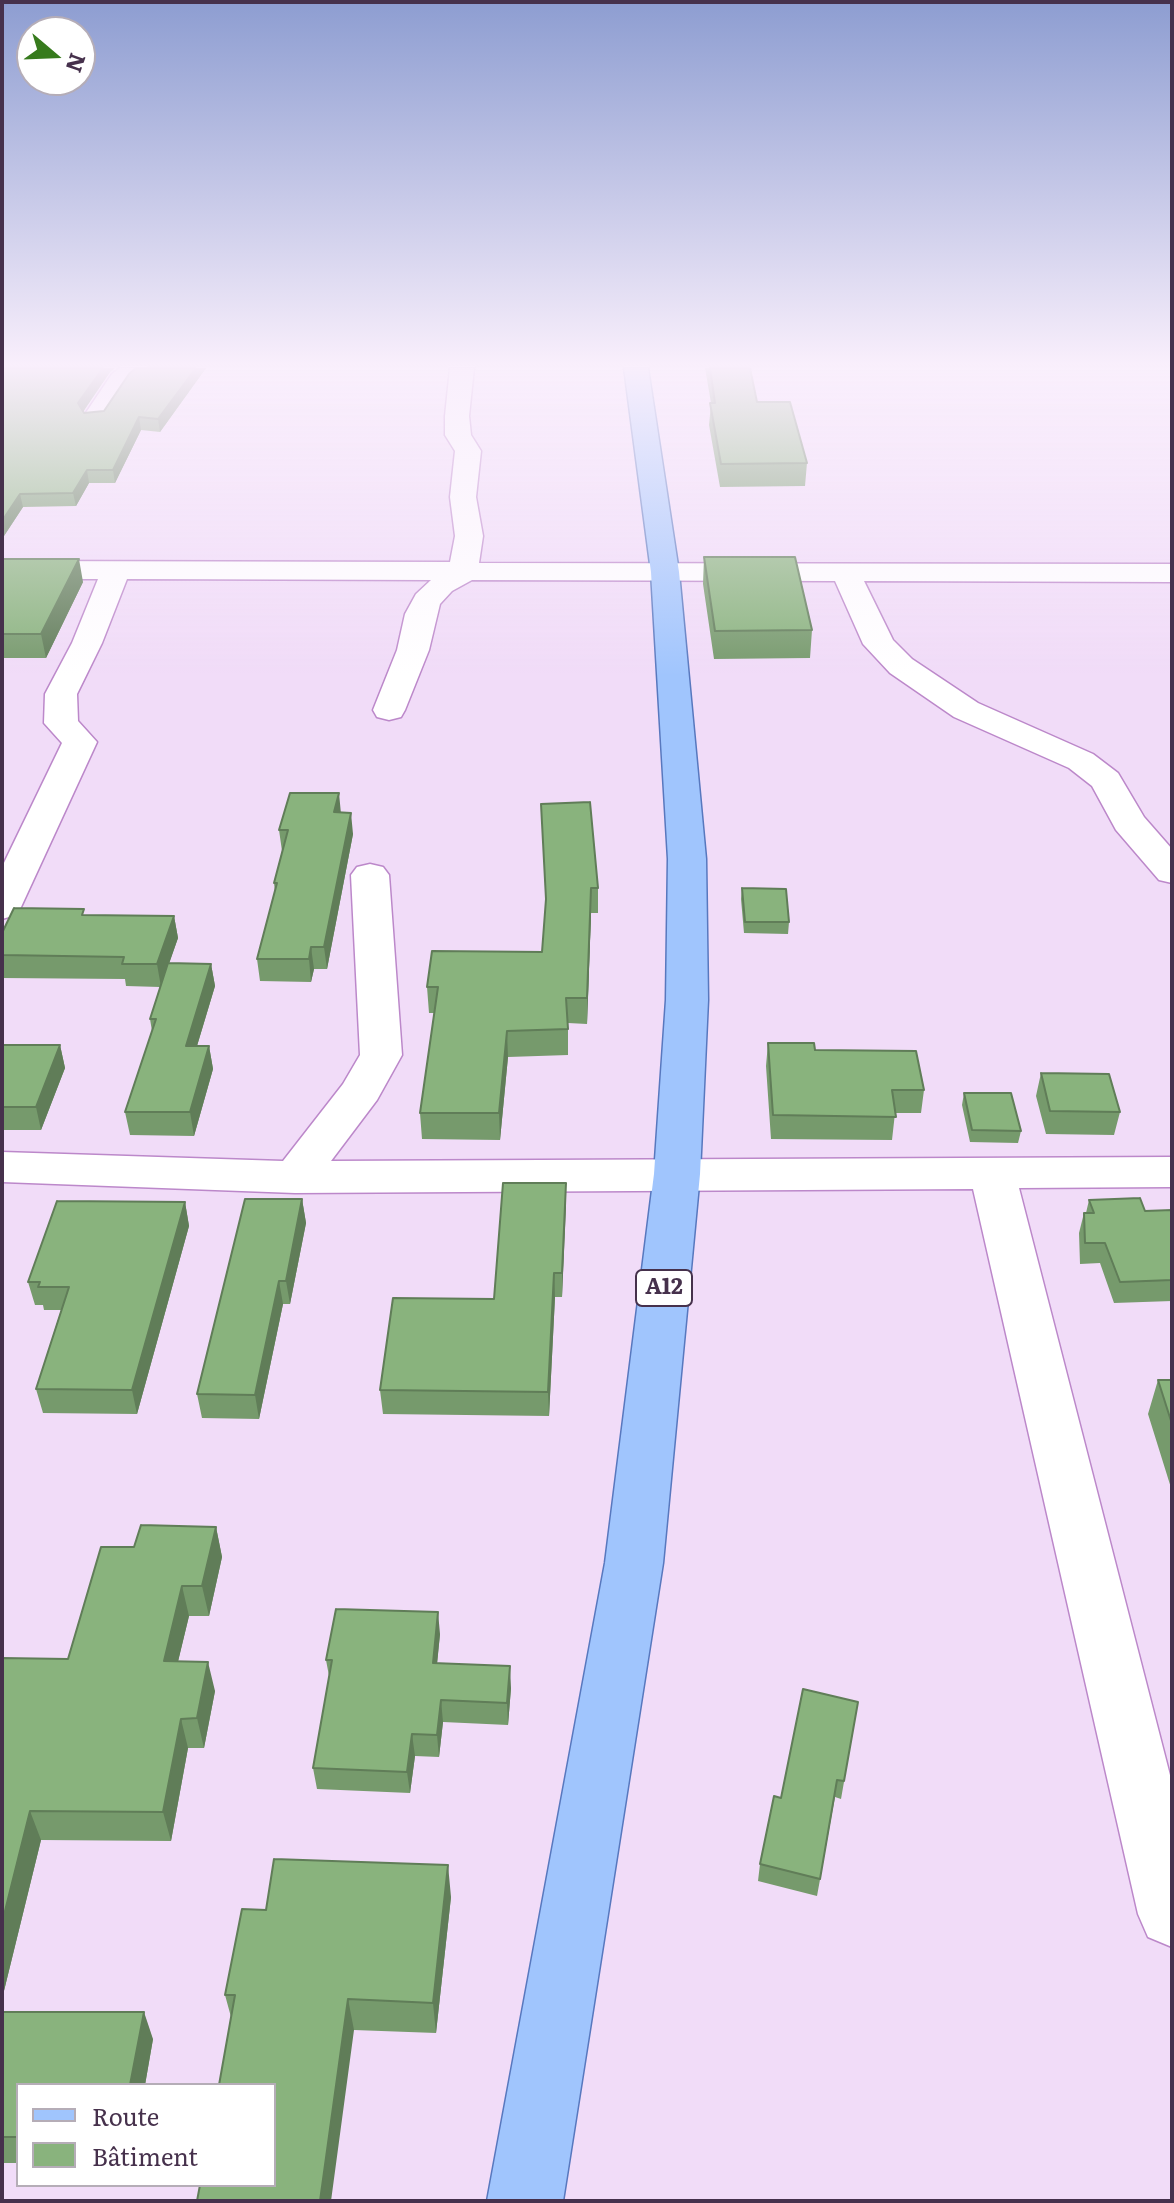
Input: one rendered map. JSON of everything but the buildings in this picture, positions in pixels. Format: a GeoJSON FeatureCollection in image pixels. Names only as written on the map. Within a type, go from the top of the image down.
{"type":"FeatureCollection","features":[{"type":"Feature","properties":{"kind":"main road","name":"A12"},"geometry":{"type":"LineString","coordinates":[[525,2201],[634,1563],[677,1174],[687,1000],[687,859],[665,572],[651,471]]}},
{"type":"Feature","properties":{"kind":"street"},"geometry":{"type":"LineString","coordinates":[[463,573],[469,536],[463,497],[466,471]]}},
{"type":"Feature","properties":{"kind":"street"},"geometry":{"type":"LineString","coordinates":[[2,570],[1172,573]]}},
{"type":"Feature","properties":{"kind":"street"},"geometry":{"type":"LineString","coordinates":[[4,896],[80,742],[61,723],[61,694],[87,643],[116,571]]}},
{"type":"Feature","properties":{"kind":"street"},"geometry":{"type":"LineString","coordinates":[[389,710],[413,650],[420,614],[427,600],[442,585],[463,573]]}},
{"type":"Feature","properties":{"kind":"street"},"geometry":{"type":"LineString","coordinates":[[846,574],[879,644],[901,666],[966,710],[1081,761],[1106,780],[1129,822],[1172,872]]}},
{"type":"Feature","properties":{"kind":"street"},"geometry":{"type":"LineString","coordinates":[[295,1177],[362,1090],[381,1055],[370,875]]}},
{"type":"Feature","properties":{"kind":"street"},"geometry":{"type":"LineString","coordinates":[[2,1167],[295,1177],[1172,1172]]}},
{"type":"Feature","properties":{"kind":"street"},"geometry":{"type":"LineString","coordinates":[[992,1172],[1172,1914]]}}]}
